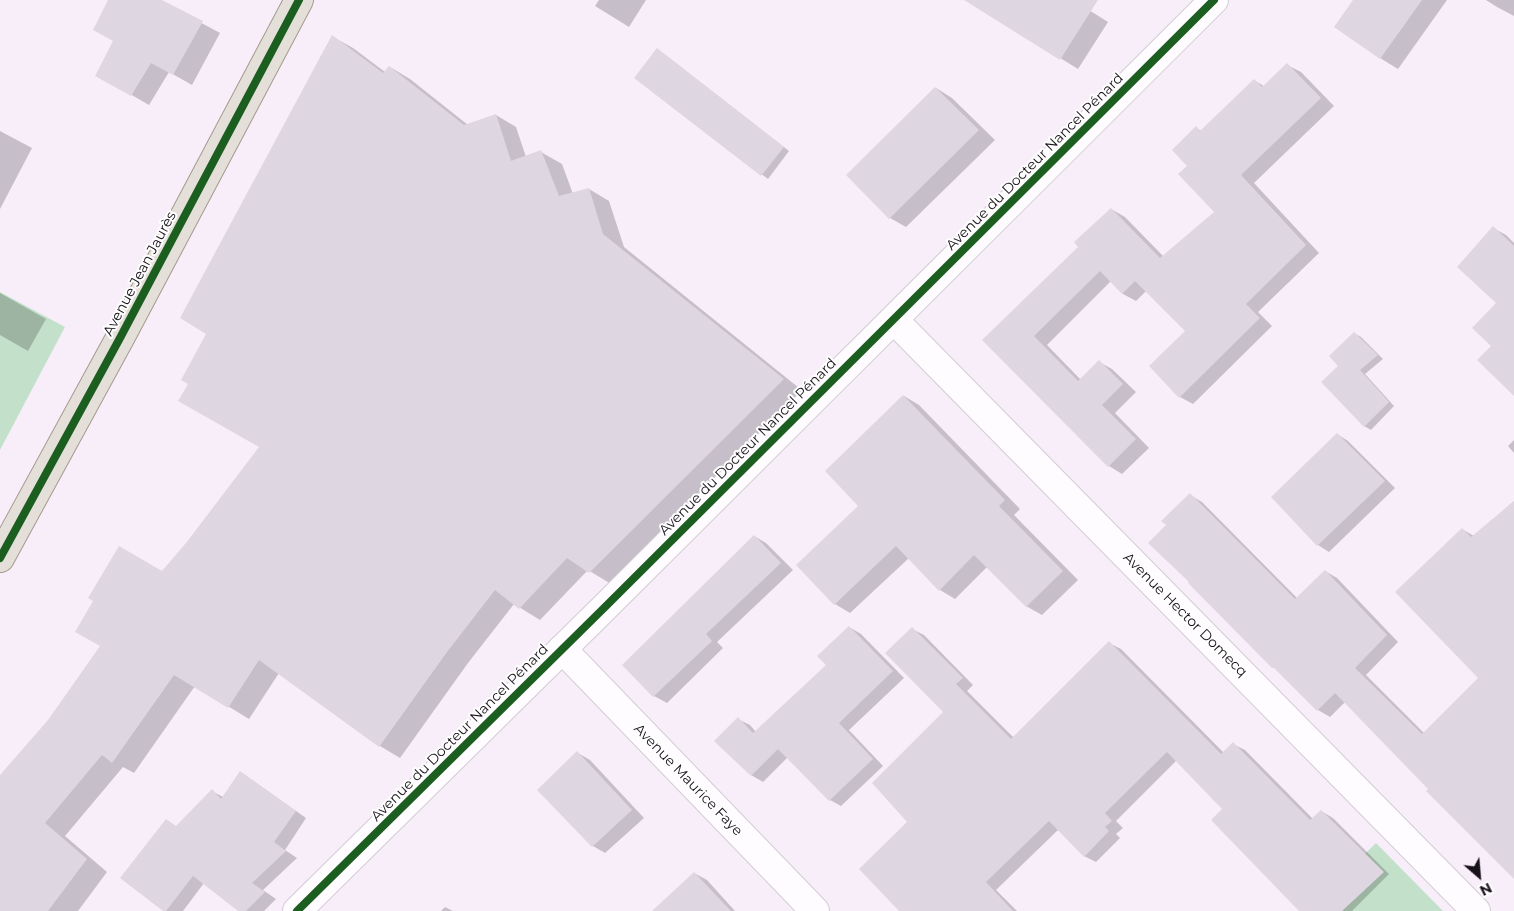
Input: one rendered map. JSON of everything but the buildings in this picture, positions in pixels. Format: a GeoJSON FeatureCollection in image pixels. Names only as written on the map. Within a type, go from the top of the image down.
{"type":"FeatureCollection","features":[{"type":"Feature","properties":{"kind":"main road","name":"Avenue Jean Jaurès"},"geometry":{"type":"LineString","coordinates":[[0,558],[120,338],[299,0]]}},
{"type":"Feature","properties":{"kind":"main road","name":"Avenue du Docteur Nancel Pénard"},"geometry":{"type":"LineString","coordinates":[[297,911],[1214,0]]}},
{"type":"Feature","properties":{"kind":"main road","name":"Avenue Hector Domecq"},"geometry":{"type":"LineString","coordinates":[[894,320],[1476,911]]}},
{"type":"Feature","properties":{"kind":"main road","name":"Avenue Maurice Faye"},"geometry":{"type":"LineString","coordinates":[[562,649],[815,911]]}},
{"type":"Feature","properties":{"kind":"green space"},"geometry":{"type":"Polygon","coordinates":[[[0,292],[65,327],[0,450],[0,292]]]}},
{"type":"Feature","properties":{"kind":"green space"},"geometry":{"type":"Polygon","coordinates":[[[1376,843],[1443,911],[1306,911],[1376,843]]]}},
{"type":"Feature","properties":{"kind":"cycle path"},"geometry":{"type":"LineString","coordinates":[[0,558],[120,338],[299,0]]}},
{"type":"Feature","properties":{"kind":"cycle path"},"geometry":{"type":"LineString","coordinates":[[297,911],[1214,0]]}}]}
